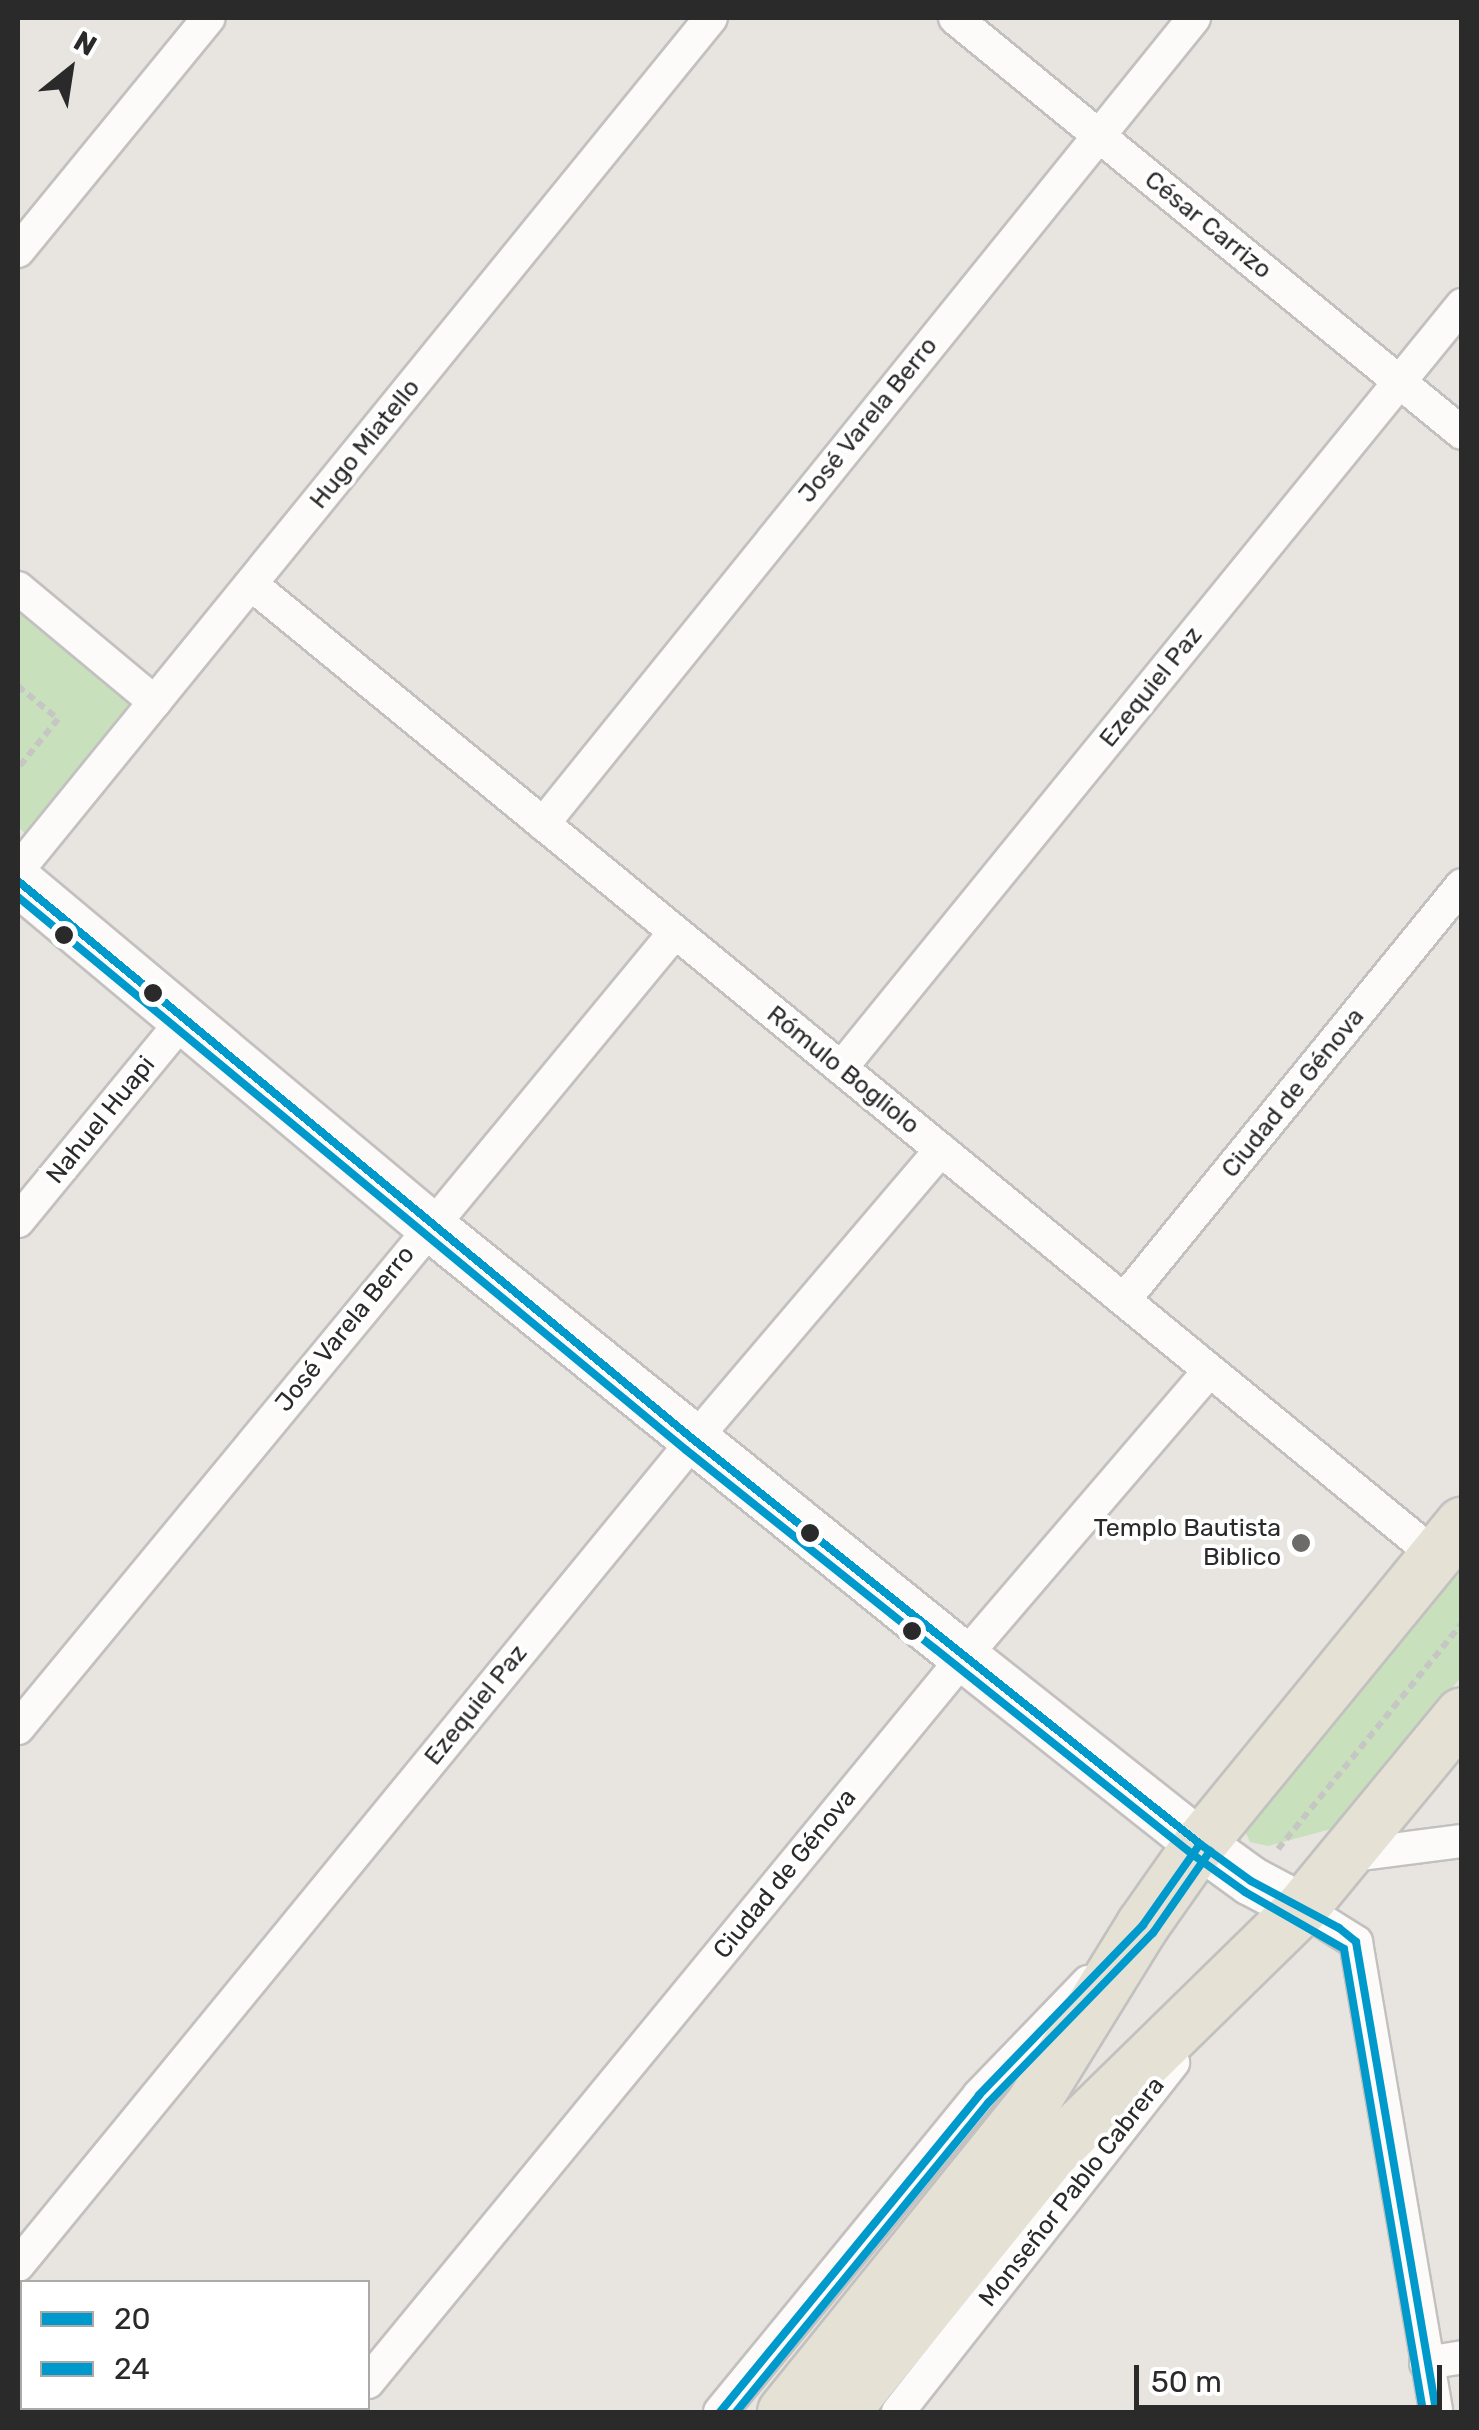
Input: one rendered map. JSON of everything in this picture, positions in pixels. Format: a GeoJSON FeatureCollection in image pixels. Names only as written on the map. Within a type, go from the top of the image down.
{"type":"FeatureCollection","features":[{"type":"Feature","properties":{"kind":"main road"},"geometry":{"type":"LineString","coordinates":[[18,881],[430,1226],[964,1657],[1200,1844],[1252,1881],[1302,1908]]}},
{"type":"Feature","properties":{"kind":"main road"},"geometry":{"type":"LineString","coordinates":[[784,2412],[1033,2103],[1144,1924],[1200,1844],[1449,1540]]}},
{"type":"Feature","properties":{"kind":"main road"},"geometry":{"type":"LineString","coordinates":[[843,2412],[1053,2152],[1302,1908],[1462,1714]]}},
{"type":"Feature","properties":{"kind":"street"},"geometry":{"type":"LineString","coordinates":[[18,252],[210,18]]}},
{"type":"Feature","properties":{"kind":"street","name":"Hugo Miatello"},"geometry":{"type":"LineString","coordinates":[[18,870],[711,18]]}},
{"type":"Feature","properties":{"kind":"street","name":"César Carrizo"},"geometry":{"type":"LineString","coordinates":[[955,18],[1462,433]]}},
{"type":"Feature","properties":{"kind":"street","name":"José Varela Berro"},"geometry":{"type":"LineString","coordinates":[[543,824],[1194,18]]}},
{"type":"Feature","properties":{"kind":"street","name":"Ezequiel Paz"},"geometry":{"type":"LineString","coordinates":[[841,1068],[1462,305]]}},
{"type":"Feature","properties":{"kind":"street","name":"Rómulo Bogliolo"},"geometry":{"type":"LineString","coordinates":[[251,584],[1209,1371],[1449,1540]]}},
{"type":"Feature","properties":{"kind":"street"},"geometry":{"type":"LineString","coordinates":[[18,588],[155,702]]}},
{"type":"Feature","properties":{"kind":"street","name":"Ciudad de Génova"},"geometry":{"type":"LineString","coordinates":[[1124,1300],[1462,885]]}},
{"type":"Feature","properties":{"kind":"street","name":"José Varela Berro"},"geometry":{"type":"LineString","coordinates":[[18,1728],[675,932]]}},
{"type":"Feature","properties":{"kind":"street","name":"Nahuel Huapi"},"geometry":{"type":"LineString","coordinates":[[18,1221],[184,1019]]}},
{"type":"Feature","properties":{"kind":"street","name":"Ezequiel Paz"},"geometry":{"type":"LineString","coordinates":[[18,2265],[694,1440],[941,1150]]}},
{"type":"Feature","properties":{"kind":"street","name":"Ciudad de Génova"},"geometry":{"type":"LineString","coordinates":[[370,2380],[964,1657],[1209,1371]]}},
{"type":"Feature","properties":{"kind":"street"},"geometry":{"type":"LineString","coordinates":[[1344,1856],[1462,1840]]}},
{"type":"Feature","properties":{"kind":"street"},"geometry":{"type":"LineString","coordinates":[[1302,1908],[1356,1942],[1436,2412]]}},
{"type":"Feature","properties":{"kind":"street"},"geometry":{"type":"LineString","coordinates":[[720,2412],[979,2095],[1144,1924]]}},
{"type":"Feature","properties":{"kind":"street","name":"Monseñor Pablo Cabrera"},"geometry":{"type":"LineString","coordinates":[[898,2412],[1244,1969]]}},
{"type":"Feature","properties":{"kind":"street"},"geometry":{"type":"LineString","coordinates":[[1426,2363],[1462,2356]]}},
{"type":"Feature","properties":{"kind":"path"},"geometry":{"type":"LineString","coordinates":[[18,686],[58,719],[18,768]]}},
{"type":"Feature","properties":{"kind":"path"},"geometry":{"type":"LineString","coordinates":[[1252,1881],[1462,1624]]}},
{"type":"Feature","properties":{"kind":"green space"},"geometry":{"type":"Polygon","coordinates":[[[18,611],[130,703],[27,835],[18,827],[18,611]]]}},
{"type":"Feature","properties":{"kind":"green space"},"geometry":{"type":"Polygon","coordinates":[[[1461,1565],[1461,1677],[1354,1809],[1331,1829],[1268,1846],[1250,1842],[1244,1829],[1461,1565]]]}},
{"type":"Feature","properties":{"kind":"transit line","name":"20"},"geometry":{"type":"LineString","coordinates":[[18,881],[694,1440],[1200,1844],[1251,1881],[1339,1928],[1356,1942],[1436,2412]]}},
{"type":"Feature","properties":{"kind":"transit line","name":"24"},"geometry":{"type":"LineString","coordinates":[[18,897],[686,1450],[1192,1854],[1245,1892],[1344,1949],[1423,2412]]}},
{"type":"Feature","properties":{"kind":"transit line","name":"20"},"geometry":{"type":"LineString","coordinates":[[720,2412],[979,2095],[1143,1925],[1200,1844]]}},
{"type":"Feature","properties":{"kind":"transit line","name":"24"},"geometry":{"type":"LineString","coordinates":[[736,2412],[988,2103],[1153,1933],[1210,1851]]}},
{"type":"Feature","properties":{"kind":"place","name":"Templo Bautista Biblico"},"geometry":{"type":"Point","coordinates":[1301,1543]}}]}
